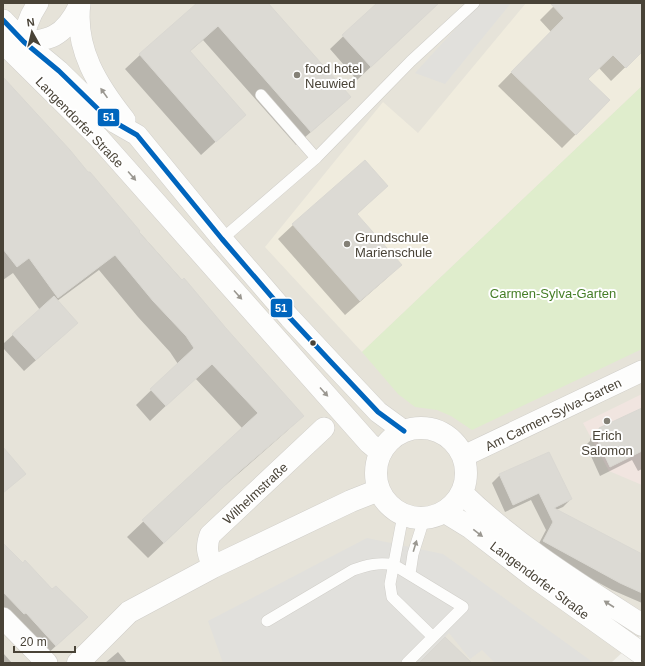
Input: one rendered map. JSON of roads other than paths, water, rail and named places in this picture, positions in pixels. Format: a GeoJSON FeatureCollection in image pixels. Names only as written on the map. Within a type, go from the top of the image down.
{"type":"FeatureCollection","features":[{"type":"Feature","properties":{"kind":"street"},"geometry":{"type":"LineString","coordinates":[[27,68],[24,42],[27,25],[37,5]]}},
{"type":"Feature","properties":{"kind":"street"},"geometry":{"type":"LineString","coordinates":[[3,19],[26,13],[37,5]]}},
{"type":"Feature","properties":{"kind":"street"},"geometry":{"type":"LineString","coordinates":[[3,42],[24,42],[52,37],[62,31],[73,20],[79,5]]}},
{"type":"Feature","properties":{"kind":"street"},"geometry":{"type":"LineString","coordinates":[[79,5],[80,37],[92,71],[108,98],[137,135]]}},
{"type":"Feature","properties":{"kind":"street","name":"Langendorfer Straße"},"geometry":{"type":"LineString","coordinates":[[3,19],[24,42],[59,71],[106,116],[137,135],[222,239],[331,362],[378,412],[404,431]]}},
{"type":"Feature","properties":{"kind":"street","name":"Langendorfer Straße"},"geometry":{"type":"LineString","coordinates":[[3,42],[27,68],[98,137],[370,443],[380,452]]}},
{"type":"Feature","properties":{"kind":"street","name":"Am Carmen-Sylva-Garten"},"geometry":{"type":"LineString","coordinates":[[464,456],[642,371]]}},
{"type":"Feature","properties":{"kind":"street","name":"Wilhelmstraße"},"geometry":{"type":"LineString","coordinates":[[213,567],[207,552],[207,543],[210,535],[324,428]]}},
{"type":"Feature","properties":{"kind":"street"},"geometry":{"type":"LineString","coordinates":[[417,428],[432,429],[445,435],[456,444],[464,456],[466,481],[462,493],[455,504],[434,517],[414,517],[393,509],[385,501],[379,490],[376,478],[376,465],[380,452],[390,440],[404,431],[417,428]]}},
{"type":"Feature","properties":{"kind":"street"},"geometry":{"type":"LineString","coordinates":[[78,663],[128,612],[213,567],[351,501],[379,490]]}},
{"type":"Feature","properties":{"kind":"street","name":"Langendorfer Straße"},"geometry":{"type":"LineString","coordinates":[[462,493],[484,514],[508,533],[575,581],[642,625]]}},
{"type":"Feature","properties":{"kind":"street","name":"Langendorfer Straße"},"geometry":{"type":"LineString","coordinates":[[444,512],[471,528],[533,576],[639,652]]}},
{"type":"Feature","properties":{"kind":"street"},"geometry":{"type":"LineString","coordinates":[[3,618],[47,663]]}},
{"type":"Feature","properties":{"kind":"lane"},"geometry":{"type":"LineString","coordinates":[[222,239],[316,158],[411,61],[474,3]]}},
{"type":"Feature","properties":{"kind":"lane"},"geometry":{"type":"LineString","coordinates":[[261,95],[316,158]]}},
{"type":"Feature","properties":{"kind":"lane"},"geometry":{"type":"LineString","coordinates":[[414,517],[394,565],[390,590],[392,597],[433,637]]}},
{"type":"Feature","properties":{"kind":"lane"},"geometry":{"type":"LineString","coordinates":[[410,574],[413,554],[414,517]]}},
{"type":"Feature","properties":{"kind":"lane"},"geometry":{"type":"LineString","coordinates":[[267,621],[353,570],[383,563],[394,565],[463,607],[407,663]]}},
{"type":"Feature","properties":{"kind":"place","name":"food hotel Neuwied"},"geometry":{"type":"Point","coordinates":[297,75]}},
{"type":"Feature","properties":{"kind":"place","name":"Grundschule Marienschule"},"geometry":{"type":"Point","coordinates":[347,244]}},
{"type":"Feature","properties":{"kind":"place","name":"Erich Salomon"},"geometry":{"type":"Point","coordinates":[607,421]}},
{"type":"Feature","properties":{"kind":"park label","name":"Carmen-Sylva-Garten"},"geometry":{"type":"Point","coordinates":[553,293]}}]}
